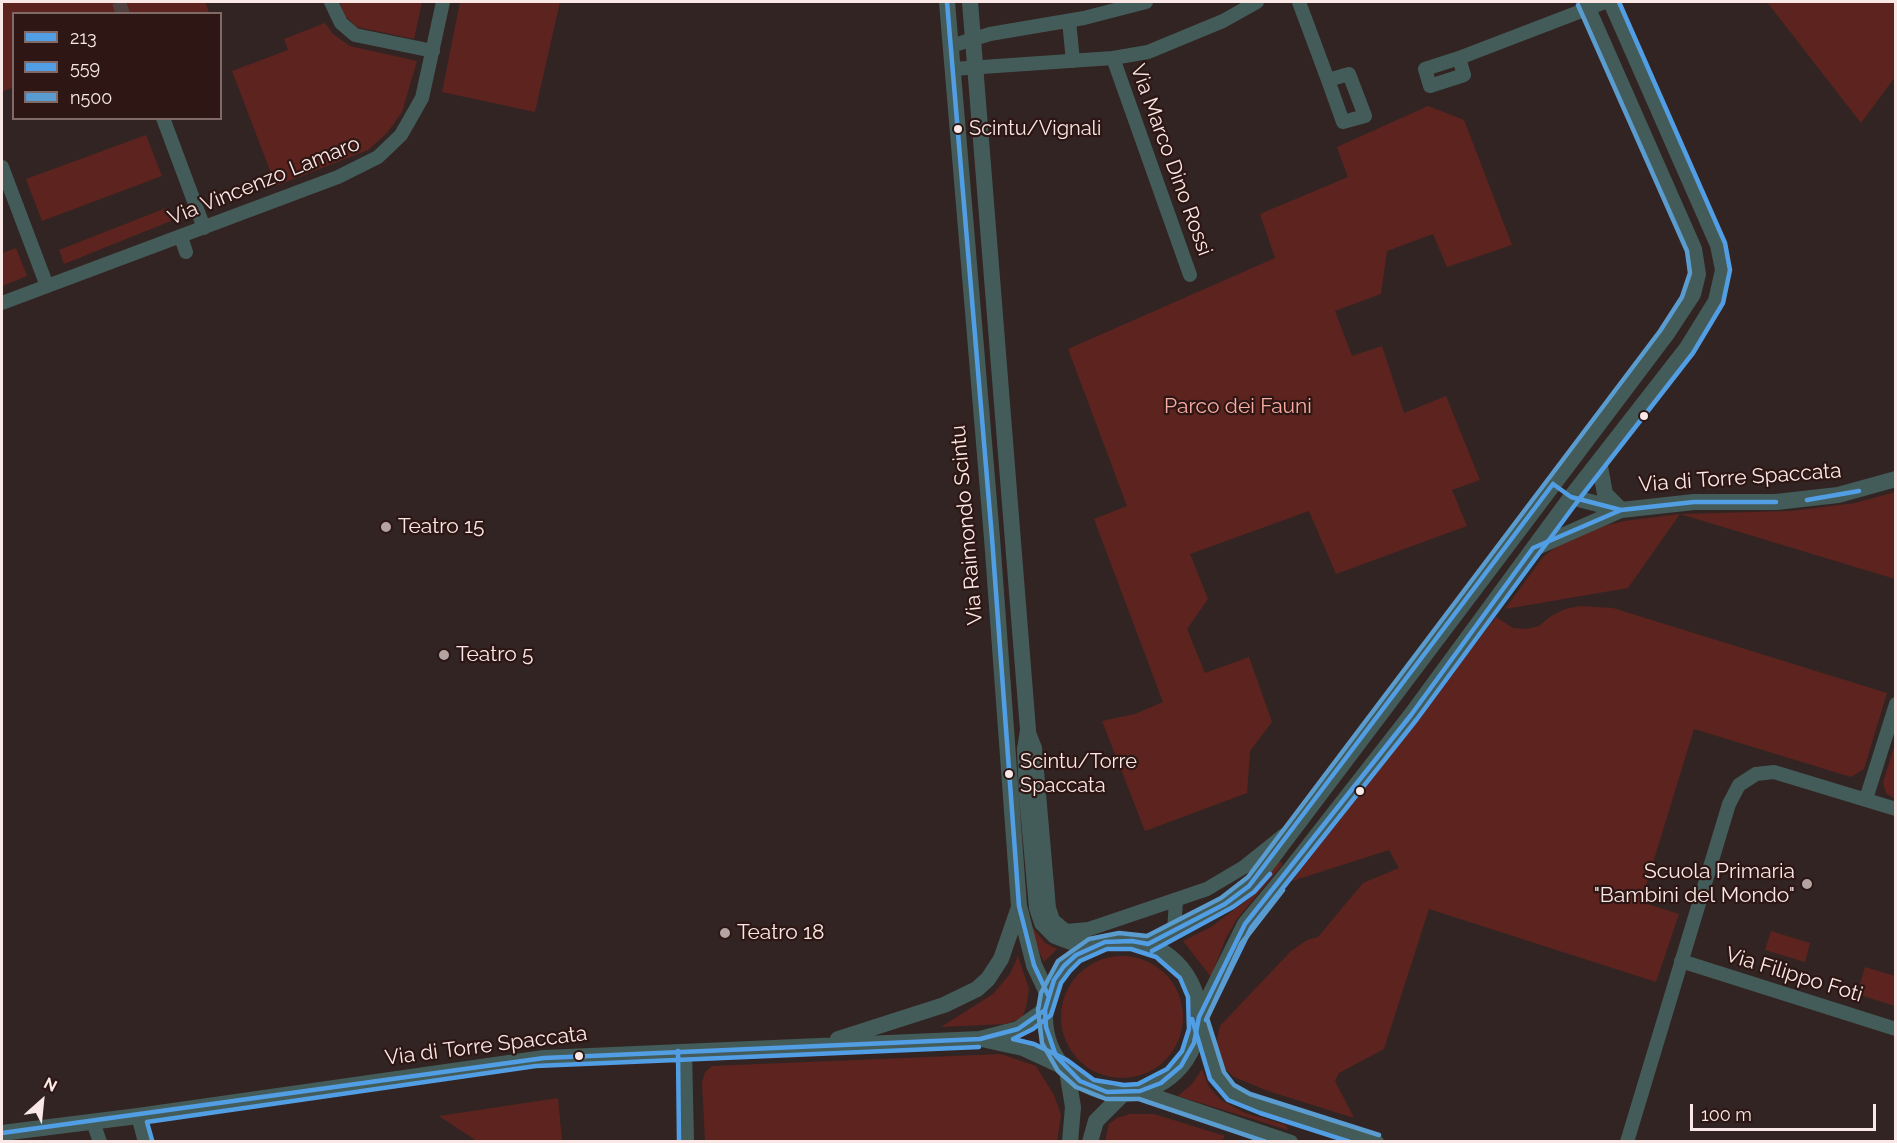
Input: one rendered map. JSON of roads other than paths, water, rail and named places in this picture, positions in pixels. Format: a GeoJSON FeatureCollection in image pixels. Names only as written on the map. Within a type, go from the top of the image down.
{"type":"FeatureCollection","features":[{"type":"Feature","properties":{"kind":"street"},"geometry":{"type":"LineString","coordinates":[[331,2],[341,23],[356,35],[434,51]]}},
{"type":"Feature","properties":{"kind":"street","name":"Via Vincenzo Lamaro"},"geometry":{"type":"LineString","coordinates":[[2,303],[347,173],[384,152],[406,129],[422,99],[443,2]]}},
{"type":"Feature","properties":{"kind":"street","name":"Via Raimondo Scintu"},"geometry":{"type":"LineString","coordinates":[[947,2],[992,538],[1019,906],[1046,1003]]}},
{"type":"Feature","properties":{"kind":"street","name":"Via Raimondo Scintu"},"geometry":{"type":"LineString","coordinates":[[970,2],[1028,730],[1025,749],[1027,796],[1038,913],[1042,923],[1055,936],[1071,942],[1093,945]]}},
{"type":"Feature","properties":{"kind":"street"},"geometry":{"type":"LineString","coordinates":[[951,46],[990,34],[1069,21],[1146,2]]}},
{"type":"Feature","properties":{"kind":"street"},"geometry":{"type":"LineString","coordinates":[[953,69],[1113,58],[1148,52],[1222,21],[1257,2]]}},
{"type":"Feature","properties":{"kind":"street"},"geometry":{"type":"LineString","coordinates":[[1299,2],[1328,81]]}},
{"type":"Feature","properties":{"kind":"street"},"geometry":{"type":"LineString","coordinates":[[1459,58],[1586,5],[1605,2]]}},
{"type":"Feature","properties":{"kind":"street"},"geometry":{"type":"LineString","coordinates":[[1090,1142],[1096,1120],[1132,1092],[1161,1083],[1181,1066],[1194,1043],[1199,1017],[1240,932],[1411,715],[1571,497],[1695,337],[1716,301],[1723,270],[1718,245],[1611,2]]}},
{"type":"Feature","properties":{"kind":"street"},"geometry":{"type":"LineString","coordinates":[[1148,944],[1241,894],[1276,853],[1674,323],[1693,294],[1698,274],[1694,249],[1586,5]]}},
{"type":"Feature","properties":{"kind":"street"},"geometry":{"type":"LineString","coordinates":[[1069,21],[1073,61]]}},
{"type":"Feature","properties":{"kind":"street","name":"Via Marco Dino Rossi"},"geometry":{"type":"LineString","coordinates":[[1113,58],[1190,275]]}},
{"type":"Feature","properties":{"kind":"street"},"geometry":{"type":"LineString","coordinates":[[164,120],[204,228]]}},
{"type":"Feature","properties":{"kind":"street"},"geometry":{"type":"LineString","coordinates":[[2,167],[47,286]]}},
{"type":"Feature","properties":{"kind":"street"},"geometry":{"type":"LineString","coordinates":[[180,237],[186,252]]}},
{"type":"Feature","properties":{"kind":"street","name":"Via di Torre Spaccata"},"geometry":{"type":"LineString","coordinates":[[1599,461],[1604,491],[1622,510]]}},
{"type":"Feature","properties":{"kind":"street","name":"Via di Torre Spaccata"},"geometry":{"type":"LineString","coordinates":[[1553,484],[1571,497],[1606,508],[1622,510],[1694,502],[1807,500],[1859,491],[1896,480]]}},
{"type":"Feature","properties":{"kind":"street"},"geometry":{"type":"LineString","coordinates":[[1571,497],[1605,517]]}},
{"type":"Feature","properties":{"kind":"street","name":"Via di Torre Spaccata"},"geometry":{"type":"LineString","coordinates":[[1533,548],[1622,510]]}},
{"type":"Feature","properties":{"kind":"street"},"geometry":{"type":"LineString","coordinates":[[1866,800],[1896,704]]}},
{"type":"Feature","properties":{"kind":"street","name":"Via Raimondo Scintu"},"geometry":{"type":"LineString","coordinates":[[1028,730],[1035,748],[1049,908],[1055,923],[1066,931],[1078,931],[1176,901],[1226,879],[1295,826]]}},
{"type":"Feature","properties":{"kind":"street"},"geometry":{"type":"LineString","coordinates":[[1627,1142],[1729,804],[1743,782],[1756,774],[1774,772],[1896,809]]}},
{"type":"Feature","properties":{"kind":"street"},"geometry":{"type":"LineString","coordinates":[[1276,853],[1293,867]]}},
{"type":"Feature","properties":{"kind":"street"},"geometry":{"type":"LineString","coordinates":[[1174,931],[1176,901]]}},
{"type":"Feature","properties":{"kind":"street"},"geometry":{"type":"LineString","coordinates":[[814,1047],[944,1005],[977,989],[988,979],[1001,959],[1019,906]]}},
{"type":"Feature","properties":{"kind":"street"},"geometry":{"type":"LineString","coordinates":[[1070,1142],[1073,1107],[1065,1069],[1049,1041],[1046,1003],[1064,966],[1093,945],[1120,940],[1148,944],[1170,957],[1186,974],[1195,995],[1199,1017],[1217,1076],[1233,1094],[1273,1110],[1377,1142]]}},
{"type":"Feature","properties":{"kind":"street","name":"Via Filippo Foti"},"geometry":{"type":"LineString","coordinates":[[1681,962],[1896,1029]]}},
{"type":"Feature","properties":{"kind":"street","name":"Via di Torre Spaccata"},"geometry":{"type":"LineString","coordinates":[[2,1133],[138,1116],[535,1059],[980,1039],[1018,1029],[1046,1003]]}},
{"type":"Feature","properties":{"kind":"street","name":"Via di Torre Spaccata"},"geometry":{"type":"LineString","coordinates":[[980,1039],[1023,1048],[1065,1069]]}},
{"type":"Feature","properties":{"kind":"street"},"geometry":{"type":"LineString","coordinates":[[685,1052],[687,1142]]}},
{"type":"Feature","properties":{"kind":"street"},"geometry":{"type":"LineString","coordinates":[[1065,1069],[1091,1087],[1132,1092],[1291,1142]]}},
{"type":"Feature","properties":{"kind":"street"},"geometry":{"type":"LineString","coordinates":[[138,1116],[145,1142]]}},
{"type":"Feature","properties":{"kind":"street"},"geometry":{"type":"LineString","coordinates":[[93,1122],[100,1142]]}},
{"type":"Feature","properties":{"kind":"tunnel"},"geometry":{"type":"LineString","coordinates":[[119,2],[122,12]]}},
{"type":"Feature","properties":{"kind":"place","name":"Scintu/Vignali"},"geometry":{"type":"Point","coordinates":[958,129]}},
{"type":"Feature","properties":{"kind":"place","name":"Teatro 15"},"geometry":{"type":"Point","coordinates":[386,527]}},
{"type":"Feature","properties":{"kind":"place","name":"Teatro 5"},"geometry":{"type":"Point","coordinates":[444,655]}},
{"type":"Feature","properties":{"kind":"place","name":"Scintu/Torre Spaccata"},"geometry":{"type":"Point","coordinates":[1009,774]}},
{"type":"Feature","properties":{"kind":"place","name":"Scuola Primaria \"Bambini del Mondo\""},"geometry":{"type":"Point","coordinates":[1807,884]}},
{"type":"Feature","properties":{"kind":"place","name":"Teatro 18"},"geometry":{"type":"Point","coordinates":[725,933]}},
{"type":"Feature","properties":{"kind":"park label","name":"Parco dei Fauni"},"geometry":{"type":"Point","coordinates":[1238,407]}}]}
